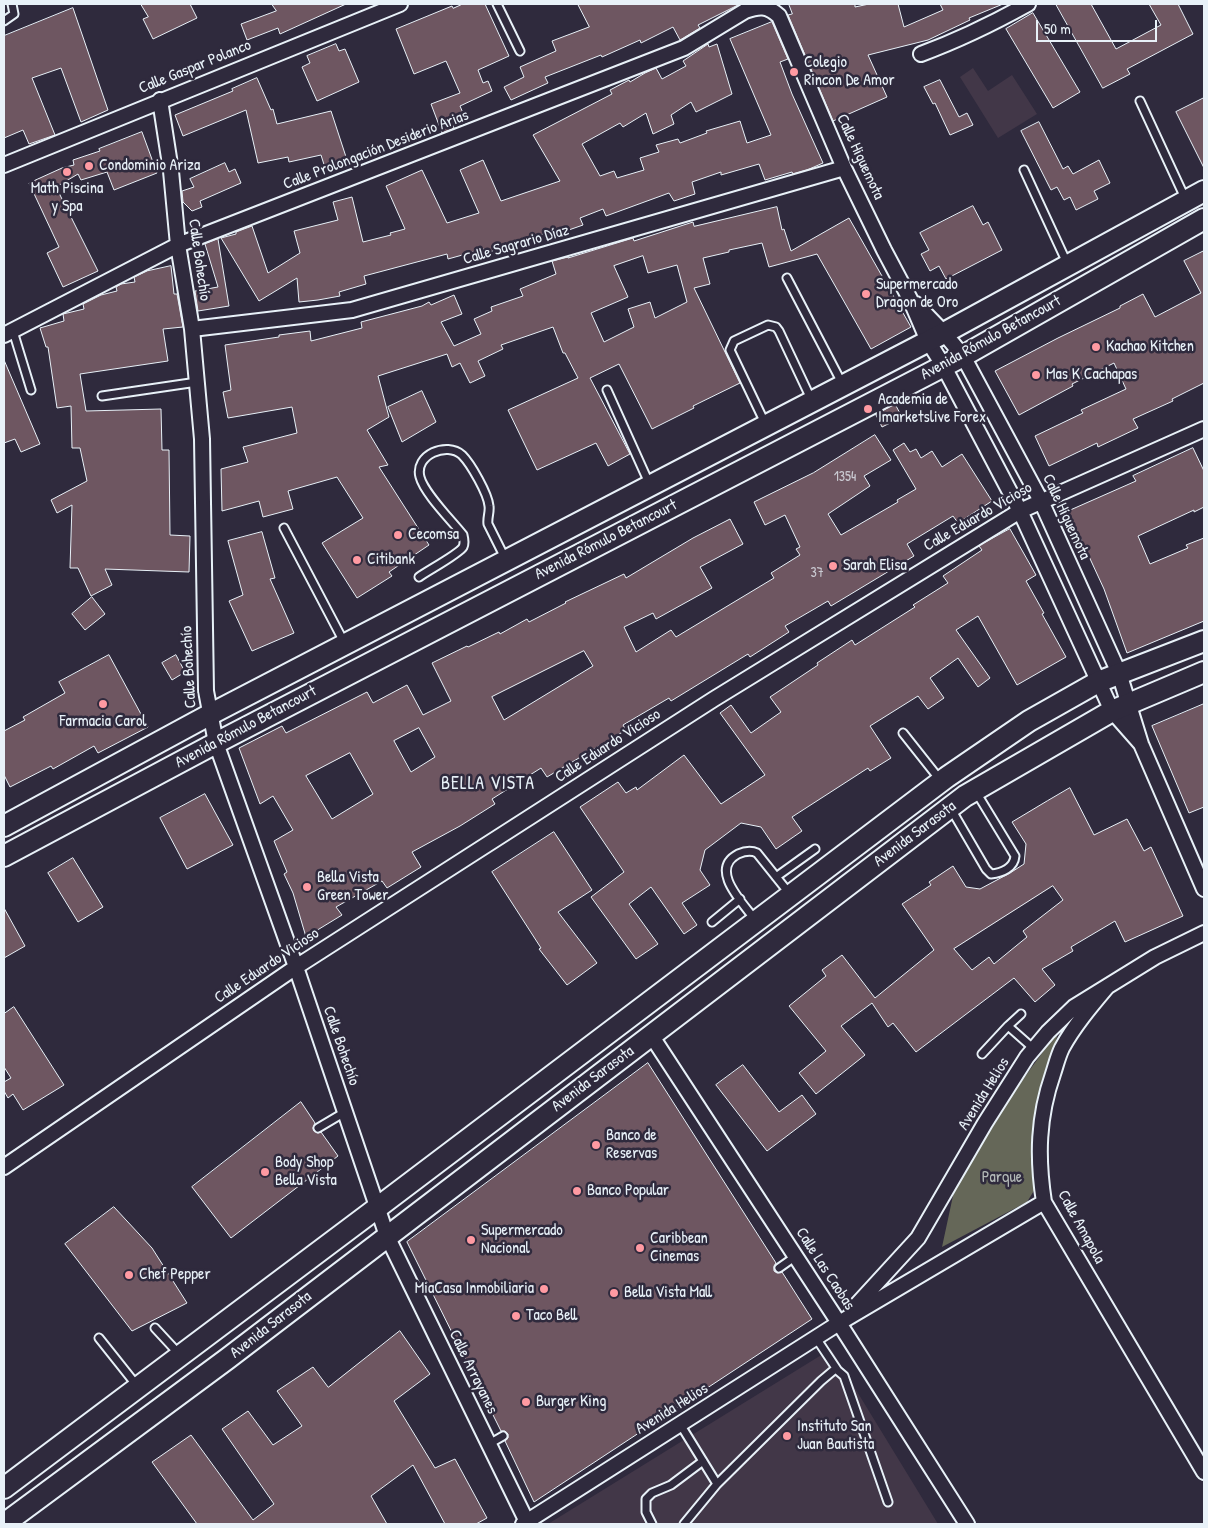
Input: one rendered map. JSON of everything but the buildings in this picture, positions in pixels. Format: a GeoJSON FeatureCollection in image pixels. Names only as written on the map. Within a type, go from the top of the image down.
{"type":"FeatureCollection","features":[{"type":"Feature","properties":{"kind":"main road","name":"Avenida Rómulo Betancourt"},"geometry":{"type":"LineString","coordinates":[[4,826],[209,715],[936,337],[1204,191]]}},
{"type":"Feature","properties":{"kind":"main road","name":"Avenida Rómulo Betancourt"},"geometry":{"type":"LineString","coordinates":[[4,856],[216,743],[963,356],[1204,219]]}},
{"type":"Feature","properties":{"kind":"main road","name":"Avenida Sarasota"},"geometry":{"type":"LineString","coordinates":[[4,1488],[941,781],[1030,721],[1098,682],[1204,641]]}},
{"type":"Feature","properties":{"kind":"main road","name":"Avenida Sarasota"},"geometry":{"type":"LineString","coordinates":[[4,1524],[227,1359],[950,807],[975,790],[1120,707],[1204,672]]}},
{"type":"Feature","properties":{"kind":"street","name":"Calle Gaspar Polanco"},"geometry":{"type":"LineString","coordinates":[[4,165],[400,4]]}},
{"type":"Feature","properties":{"kind":"street"},"geometry":{"type":"LineString","coordinates":[[921,54],[990,25],[1028,4]]}},
{"type":"Feature","properties":{"kind":"street","name":"Calle Prolongación Desiderio Arias"},"geometry":{"type":"LineString","coordinates":[[8,333],[178,245],[684,48],[745,11],[755,7],[764,7]]}},
{"type":"Feature","properties":{"kind":"street","name":"Calle Higuemota"},"geometry":{"type":"LineString","coordinates":[[764,7],[778,10],[844,168],[910,299],[936,337],[943,365],[1020,511],[1098,682],[1120,707],[1141,744],[1204,890]]}},
{"type":"Feature","properties":{"kind":"street","name":"Calle Bohechío"},"geometry":{"type":"LineString","coordinates":[[160,100],[171,171],[178,245],[192,328],[202,439],[206,691],[209,715],[216,743],[296,967],[387,1236]]}},
{"type":"Feature","properties":{"kind":"street","name":"Calle Sagrario Díaz"},"geometry":{"type":"LineString","coordinates":[[192,328],[352,310],[844,168]]}},
{"type":"Feature","properties":{"kind":"street","name":"Calle Higuemota"},"geometry":{"type":"LineString","coordinates":[[936,337],[963,356],[1041,500],[1119,673],[1120,707]]}},
{"type":"Feature","properties":{"kind":"street","name":"Calle Eduardo Vicioso"},"geometry":{"type":"LineString","coordinates":[[4,1168],[296,967],[714,699],[1020,511],[1204,429]]}},
{"type":"Feature","properties":{"kind":"street","name":"Avenida Helios"},"geometry":{"type":"LineString","coordinates":[[839,1323],[918,1238],[985,1122],[1028,1056],[1048,1032],[1074,1007],[1107,986],[1156,957],[1204,933]]}},
{"type":"Feature","properties":{"kind":"street","name":"Calle Amapola"},"geometry":{"type":"LineString","coordinates":[[1107,986],[1084,1015],[1061,1050],[1049,1087],[1039,1132],[1039,1174],[1044,1202],[1204,1472]]}},
{"type":"Feature","properties":{"kind":"street","name":"Calle Las Caobas"},"geometry":{"type":"LineString","coordinates":[[651,1035],[796,1256],[967,1524]]}},
{"type":"Feature","properties":{"kind":"street","name":"Avenida Helios"},"geometry":{"type":"LineString","coordinates":[[526,1524],[839,1323],[1044,1202]]}},
{"type":"Feature","properties":{"kind":"street","name":"Calle Arrayanes"},"geometry":{"type":"LineString","coordinates":[[387,1236],[526,1524]]}},
{"type":"Feature","properties":{"kind":"lane"},"geometry":{"type":"LineString","coordinates":[[4,21],[14,14],[12,4]]}},
{"type":"Feature","properties":{"kind":"lane"},"geometry":{"type":"LineString","coordinates":[[497,4],[520,51]]}},
{"type":"Feature","properties":{"kind":"lane"},"geometry":{"type":"LineString","coordinates":[[1140,101],[1186,201]]}},
{"type":"Feature","properties":{"kind":"lane"},"geometry":{"type":"LineString","coordinates":[[1024,170],[1069,266]]}},
{"type":"Feature","properties":{"kind":"lane"},"geometry":{"type":"LineString","coordinates":[[787,278],[844,385]]}},
{"type":"Feature","properties":{"kind":"lane"},"geometry":{"type":"LineString","coordinates":[[766,426],[730,350],[734,340],[768,325],[776,327],[812,402]]}},
{"type":"Feature","properties":{"kind":"lane"},"geometry":{"type":"LineString","coordinates":[[8,333],[31,390]]}},
{"type":"Feature","properties":{"kind":"lane"},"geometry":{"type":"LineString","coordinates":[[102,396],[196,382]]}},
{"type":"Feature","properties":{"kind":"lane"},"geometry":{"type":"LineString","coordinates":[[607,390],[650,486]]}},
{"type":"Feature","properties":{"kind":"lane"},"geometry":{"type":"LineString","coordinates":[[419,577],[458,552],[464,546],[463,535],[430,494],[419,475],[421,462],[434,452],[444,450],[452,450],[462,455],[487,496],[489,504],[488,524],[506,561]]}},
{"type":"Feature","properties":{"kind":"lane"},"geometry":{"type":"LineString","coordinates":[[284,528],[345,645]]}},
{"type":"Feature","properties":{"kind":"lane"},"geometry":{"type":"LineString","coordinates":[[902,733],[941,781]]}},
{"type":"Feature","properties":{"kind":"lane"},"geometry":{"type":"LineString","coordinates":[[950,807],[986,869],[992,874],[1010,867],[1015,861],[1015,856],[975,790]]}},
{"type":"Feature","properties":{"kind":"lane"},"geometry":{"type":"LineString","coordinates":[[776,877],[815,849]]}},
{"type":"Feature","properties":{"kind":"lane"},"geometry":{"type":"LineString","coordinates":[[756,921],[729,884],[726,872],[734,856],[743,852],[753,851],[757,853],[791,895]]}},
{"type":"Feature","properties":{"kind":"lane"},"geometry":{"type":"LineString","coordinates":[[712,922],[740,899]]}},
{"type":"Feature","properties":{"kind":"lane"},"geometry":{"type":"LineString","coordinates":[[982,1054],[1021,1014]]}},
{"type":"Feature","properties":{"kind":"lane"},"geometry":{"type":"LineString","coordinates":[[1008,1026],[1034,1048]]}},
{"type":"Feature","properties":{"kind":"lane"},"geometry":{"type":"LineString","coordinates":[[318,1128],[345,1112]]}},
{"type":"Feature","properties":{"kind":"lane"},"geometry":{"type":"LineString","coordinates":[[779,1268],[796,1256]]}},
{"type":"Feature","properties":{"kind":"lane"},"geometry":{"type":"LineString","coordinates":[[155,1328],[180,1356]]}},
{"type":"Feature","properties":{"kind":"lane"},"geometry":{"type":"LineString","coordinates":[[99,1338],[138,1387]]}},
{"type":"Feature","properties":{"kind":"lane"},"geometry":{"type":"LineString","coordinates":[[816,1338],[838,1371],[844,1376],[888,1502]]}},
{"type":"Feature","properties":{"kind":"lane"},"geometry":{"type":"LineString","coordinates":[[684,1524],[717,1484],[821,1381],[834,1370],[838,1371]]}},
{"type":"Feature","properties":{"kind":"lane"},"geometry":{"type":"LineString","coordinates":[[680,1424],[717,1484]]}},
{"type":"Feature","properties":{"kind":"lane"},"geometry":{"type":"LineString","coordinates":[[489,1444],[503,1436]]}},
{"type":"Feature","properties":{"kind":"lane"},"geometry":{"type":"LineString","coordinates":[[652,1524],[646,1512],[646,1499],[652,1493],[671,1484],[703,1461]]}},
{"type":"Feature","properties":{"kind":"shaded area"},"geometry":{"type":"Polygon","coordinates":[[[973,68],[988,91],[1012,75],[1037,114],[998,138],[960,77],[973,68]]]}},
{"type":"Feature","properties":{"kind":"shaded area","name":"Instituto San Juan Bautista"},"geometry":{"type":"Polygon","coordinates":[[[831,1349],[938,1524],[548,1524],[831,1349]]]}},
{"type":"Feature","properties":{"kind":"green space","name":"Parque"},"geometry":{"type":"Polygon","coordinates":[[[1058,1031],[1035,1153],[1035,1189],[1027,1202],[942,1247],[954,1191],[1008,1100],[1058,1031]]]}},
{"type":"Feature","properties":{"kind":"place","name":"Colegio Rincon De Amor"},"geometry":{"type":"Point","coordinates":[794,72]}},
{"type":"Feature","properties":{"kind":"place","name":"Condominio Ariza"},"geometry":{"type":"Point","coordinates":[89,166]}},
{"type":"Feature","properties":{"kind":"place","name":"Math Piscina y Spa"},"geometry":{"type":"Point","coordinates":[67,172]}},
{"type":"Feature","properties":{"kind":"place","name":"Supermercado Dragon de Oro"},"geometry":{"type":"Point","coordinates":[866,294]}},
{"type":"Feature","properties":{"kind":"place","name":"Kachao Kitchen"},"geometry":{"type":"Point","coordinates":[1096,347]}},
{"type":"Feature","properties":{"kind":"place","name":"Mas K Cachapas"},"geometry":{"type":"Point","coordinates":[1036,375]}},
{"type":"Feature","properties":{"kind":"place","name":"Academia de Imarketslive Forex"},"geometry":{"type":"Point","coordinates":[868,409]}},
{"type":"Feature","properties":{"kind":"place","name":"Cecomsa"},"geometry":{"type":"Point","coordinates":[398,535]}},
{"type":"Feature","properties":{"kind":"place","name":"Citibank"},"geometry":{"type":"Point","coordinates":[357,560]}},
{"type":"Feature","properties":{"kind":"place","name":"Sarah Elisa"},"geometry":{"type":"Point","coordinates":[833,566]}},
{"type":"Feature","properties":{"kind":"place","name":"Farmacia Carol"},"geometry":{"type":"Point","coordinates":[103,704]}},
{"type":"Feature","properties":{"kind":"place","name":"Bella Vista Green Tower"},"geometry":{"type":"Point","coordinates":[307,887]}},
{"type":"Feature","properties":{"kind":"place","name":"Banco de Reservas"},"geometry":{"type":"Point","coordinates":[596,1145]}},
{"type":"Feature","properties":{"kind":"place","name":"Body Shop Bella Vista"},"geometry":{"type":"Point","coordinates":[265,1172]}},
{"type":"Feature","properties":{"kind":"place","name":"Banco Popular"},"geometry":{"type":"Point","coordinates":[577,1191]}},
{"type":"Feature","properties":{"kind":"place","name":"Supermercado Nacional"},"geometry":{"type":"Point","coordinates":[471,1240]}},
{"type":"Feature","properties":{"kind":"place","name":"Caribbean Cinemas"},"geometry":{"type":"Point","coordinates":[640,1248]}},
{"type":"Feature","properties":{"kind":"place","name":"Chef Pepper"},"geometry":{"type":"Point","coordinates":[129,1275]}},
{"type":"Feature","properties":{"kind":"place","name":"MiaCasa Inmobiliaria"},"geometry":{"type":"Point","coordinates":[544,1289]}},
{"type":"Feature","properties":{"kind":"place","name":"Bella Vista Mall"},"geometry":{"type":"Point","coordinates":[614,1293]}},
{"type":"Feature","properties":{"kind":"place","name":"Taco Bell"},"geometry":{"type":"Point","coordinates":[516,1316]}},
{"type":"Feature","properties":{"kind":"place","name":"Burger King"},"geometry":{"type":"Point","coordinates":[526,1402]}},
{"type":"Feature","properties":{"kind":"place","name":"Instituto San Juan Bautista"},"geometry":{"type":"Point","coordinates":[787,1436]}},
{"type":"Feature","properties":{"kind":"district","name":"BELLA VISTA"},"geometry":{"type":"Point","coordinates":[488,784]}}]}
